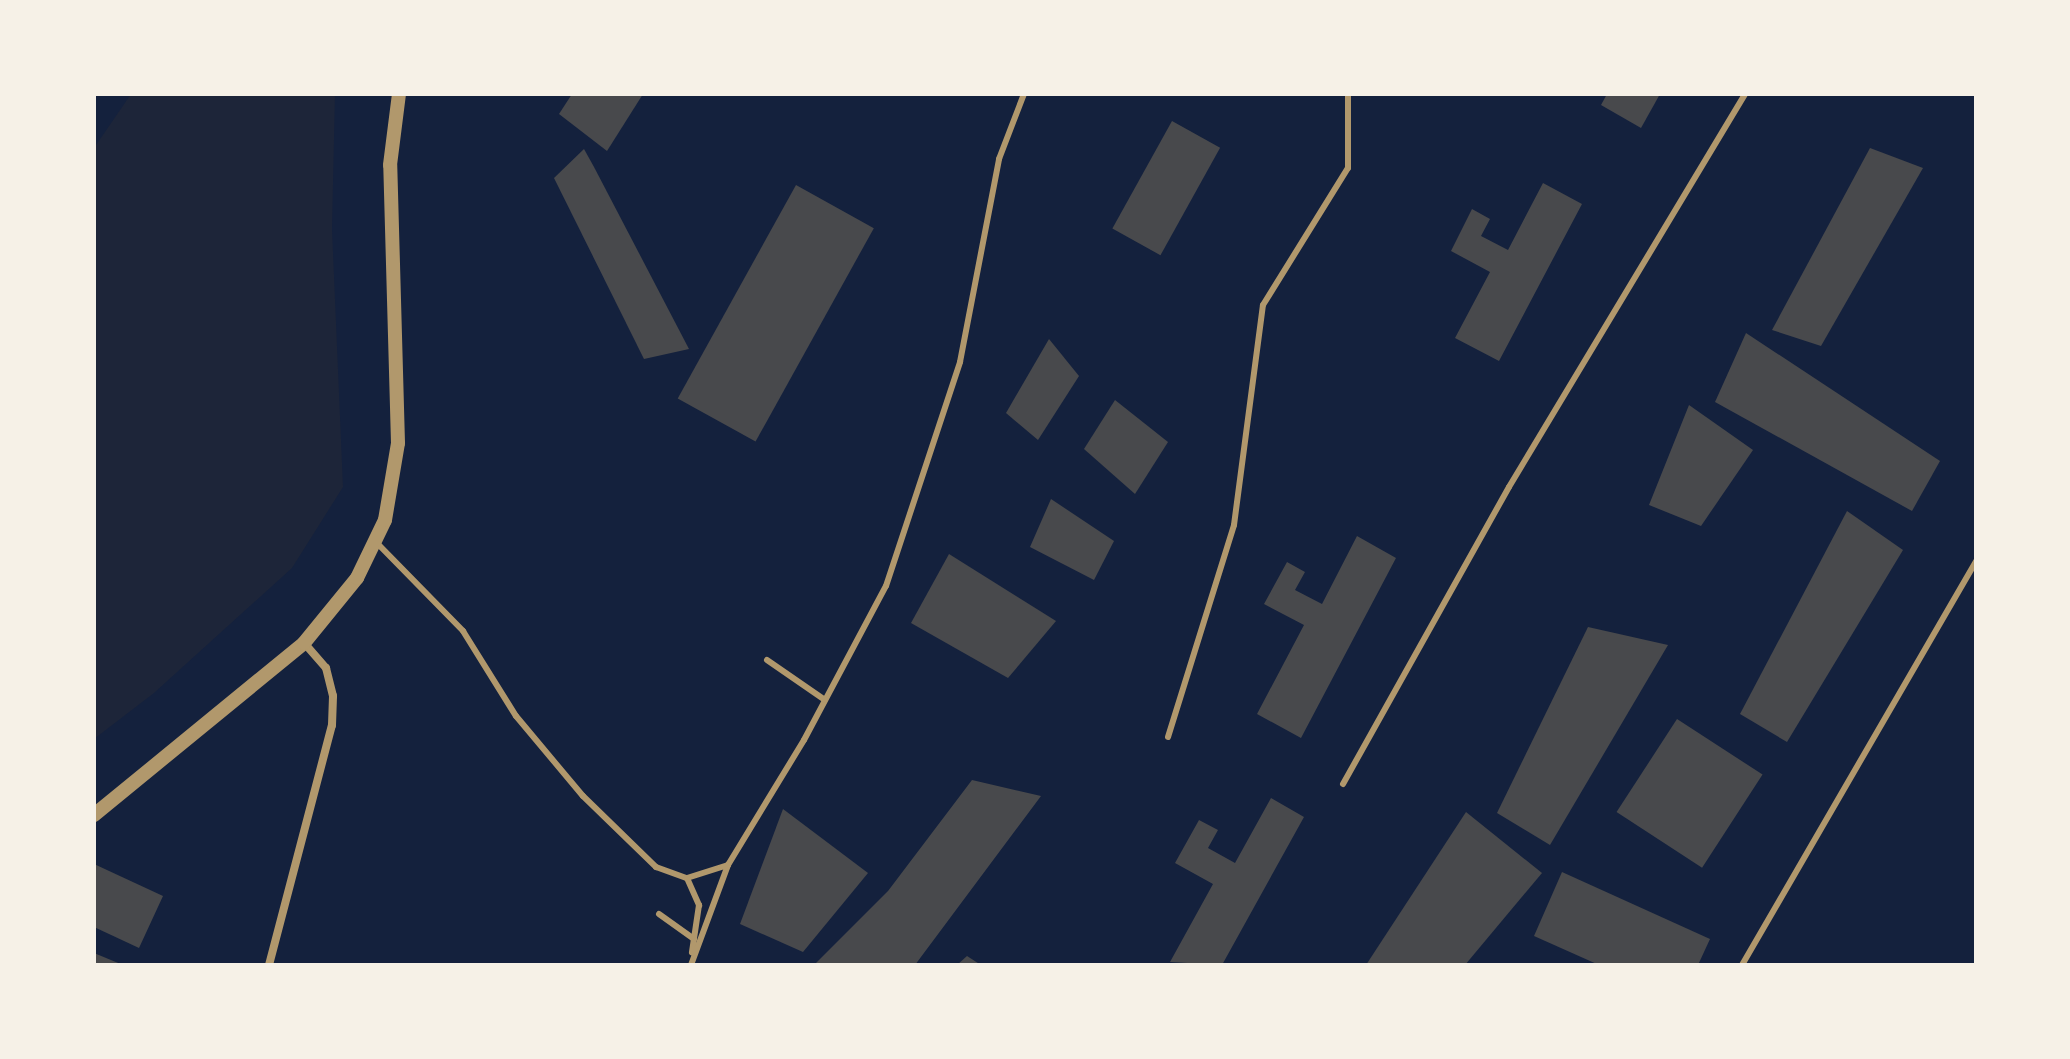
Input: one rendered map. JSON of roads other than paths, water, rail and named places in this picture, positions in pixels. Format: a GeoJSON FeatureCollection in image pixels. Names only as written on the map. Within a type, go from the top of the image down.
{"type":"FeatureCollection","features":[{"type":"Feature","properties":{"kind":"street"},"geometry":{"type":"LineString","coordinates":[[94,815],[304,643],[357,578],[374,540],[392,493],[398,443],[390,165],[399,94]]}},
{"type":"Feature","properties":{"kind":"street"},"geometry":{"type":"LineString","coordinates":[[269,965],[332,725],[333,696],[326,668],[304,643]]}},
{"type":"Feature","properties":{"kind":"lane"},"geometry":{"type":"LineString","coordinates":[[690,964],[728,865],[825,700],[886,586],[960,362],[999,159],[1024,94]]}},
{"type":"Feature","properties":{"kind":"lane"},"geometry":{"type":"LineString","coordinates":[[1168,737],[1234,525],[1263,305],[1348,168],[1348,94]]}},
{"type":"Feature","properties":{"kind":"lane"},"geometry":{"type":"LineString","coordinates":[[1343,784],[1509,487],[1745,94]]}},
{"type":"Feature","properties":{"kind":"lane"},"geometry":{"type":"LineString","coordinates":[[374,540],[463,631],[516,716],[583,796],[656,867],[687,878],[728,865]]}},
{"type":"Feature","properties":{"kind":"lane"},"geometry":{"type":"LineString","coordinates":[[1742,965],[1976,561]]}},
{"type":"Feature","properties":{"kind":"lane"},"geometry":{"type":"LineString","coordinates":[[767,660],[825,700]]}},
{"type":"Feature","properties":{"kind":"lane"},"geometry":{"type":"LineString","coordinates":[[687,878],[699,905],[690,964]]}},
{"type":"Feature","properties":{"kind":"lane"},"geometry":{"type":"LineString","coordinates":[[659,914],[694,939]]}}]}
